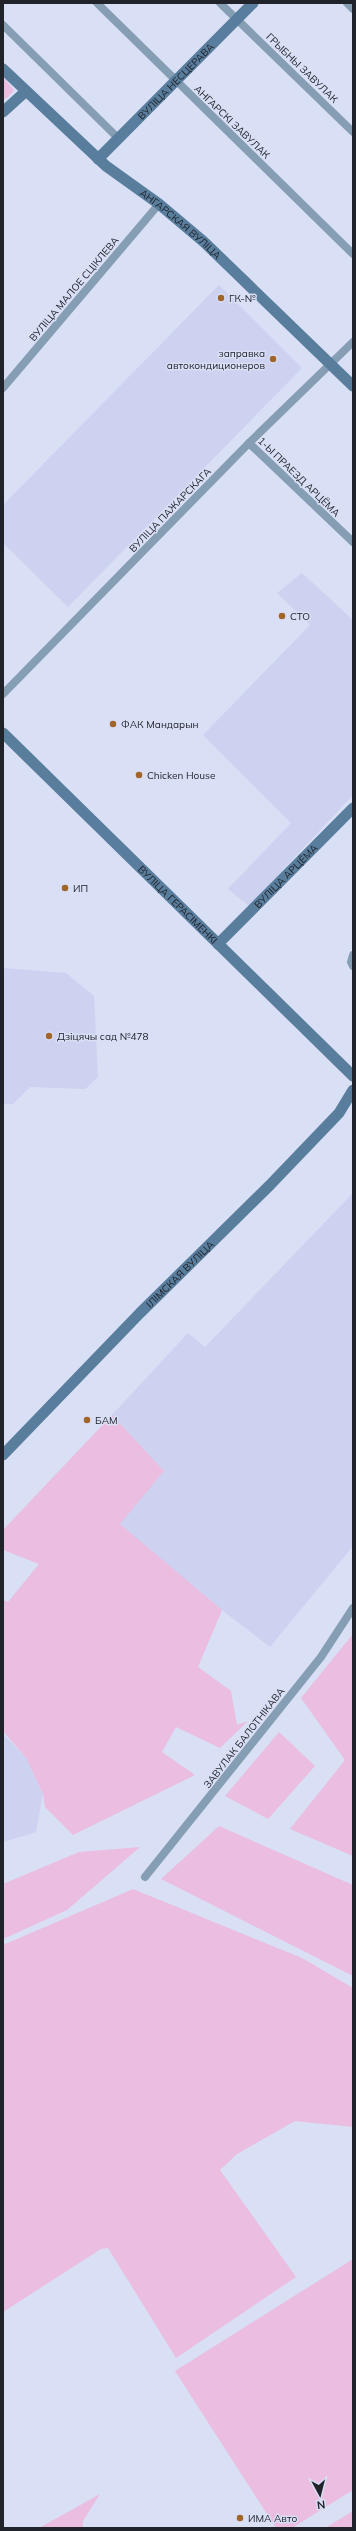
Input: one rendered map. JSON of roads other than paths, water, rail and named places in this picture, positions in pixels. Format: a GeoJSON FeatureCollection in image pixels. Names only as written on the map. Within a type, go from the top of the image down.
{"type":"FeatureCollection","features":[{"type":"Feature","properties":{"kind":"street","name":"АНГАРСКІ ЗАВУЛАК"},"geometry":{"type":"LineString","coordinates":[[97,3],[353,254]]}},
{"type":"Feature","properties":{"kind":"street","name":"ГРЫБНЫ ЗАВУЛАК"},"geometry":{"type":"LineString","coordinates":[[220,3],[353,132]]}},
{"type":"Feature","properties":{"kind":"street","name":"ВУЛІЦА НЕСЦЕРАВА"},"geometry":{"type":"LineString","coordinates":[[98,159],[119,140],[254,3]]}},
{"type":"Feature","properties":{"kind":"street"},"geometry":{"type":"LineString","coordinates":[[346,3],[353,9]]}},
{"type":"Feature","properties":{"kind":"street"},"geometry":{"type":"LineString","coordinates":[[3,25],[119,140]]}},
{"type":"Feature","properties":{"kind":"street","name":"АНГАРСКАЯ ВУЛІЦА"},"geometry":{"type":"LineString","coordinates":[[3,69],[25,92],[98,159],[159,204],[204,242],[353,386]]}},
{"type":"Feature","properties":{"kind":"street"},"geometry":{"type":"LineString","coordinates":[[3,112],[25,92]]}},
{"type":"Feature","properties":{"kind":"street","name":"ВУЛІЦА МАЛОЕ СЦІКЛЕВА"},"geometry":{"type":"LineString","coordinates":[[3,388],[159,204]]}},
{"type":"Feature","properties":{"kind":"street","name":"ВУЛІЦА ПАЖАРСКАГА"},"geometry":{"type":"LineString","coordinates":[[3,694],[249,443],[353,342]]}},
{"type":"Feature","properties":{"kind":"street","name":"1-Ы ПРАЕЗД АРЦЁМА"},"geometry":{"type":"LineString","coordinates":[[249,443],[353,542]]}},
{"type":"Feature","properties":{"kind":"street","name":"ВУЛІЦА ГЕРАСІМЕНКІ"},"geometry":{"type":"LineString","coordinates":[[3,733],[353,1076]]}},
{"type":"Feature","properties":{"kind":"street","name":"ВУЛІЦА АРЦЁМА"},"geometry":{"type":"LineString","coordinates":[[218,944],[353,808]]}},
{"type":"Feature","properties":{"kind":"street"},"geometry":{"type":"LineString","coordinates":[[352,956],[353,966]]}},
{"type":"Feature","properties":{"kind":"street","name":"ІЛІМСКАЯ ВУЛІЦА"},"geometry":{"type":"LineString","coordinates":[[3,1455],[140,1313],[270,1185],[339,1113],[353,1090]]}},
{"type":"Feature","properties":{"kind":"street","name":"ЗАВУЛАК БАЛОТНІКАВА"},"geometry":{"type":"LineString","coordinates":[[145,1877],[321,1657],[353,1608]]}},
{"type":"Feature","properties":{"kind":"place","name":"ГК-№"},"geometry":{"type":"Point","coordinates":[221,298]}},
{"type":"Feature","properties":{"kind":"place","name":"заправка автокондиционеров"},"geometry":{"type":"Point","coordinates":[273,359]}},
{"type":"Feature","properties":{"kind":"place","name":"СТО"},"geometry":{"type":"Point","coordinates":[282,616]}},
{"type":"Feature","properties":{"kind":"place","name":"ФАК Мандарын"},"geometry":{"type":"Point","coordinates":[113,724]}},
{"type":"Feature","properties":{"kind":"place","name":"Chicken House"},"geometry":{"type":"Point","coordinates":[139,775]}},
{"type":"Feature","properties":{"kind":"place","name":"ИП"},"geometry":{"type":"Point","coordinates":[65,888]}},
{"type":"Feature","properties":{"kind":"place","name":"Дзіцячы сад №478"},"geometry":{"type":"Point","coordinates":[49,1036]}},
{"type":"Feature","properties":{"kind":"place","name":"БАМ"},"geometry":{"type":"Point","coordinates":[87,1420]}},
{"type":"Feature","properties":{"kind":"place","name":"ИМА Авто"},"geometry":{"type":"Point","coordinates":[240,2518]}}]}
